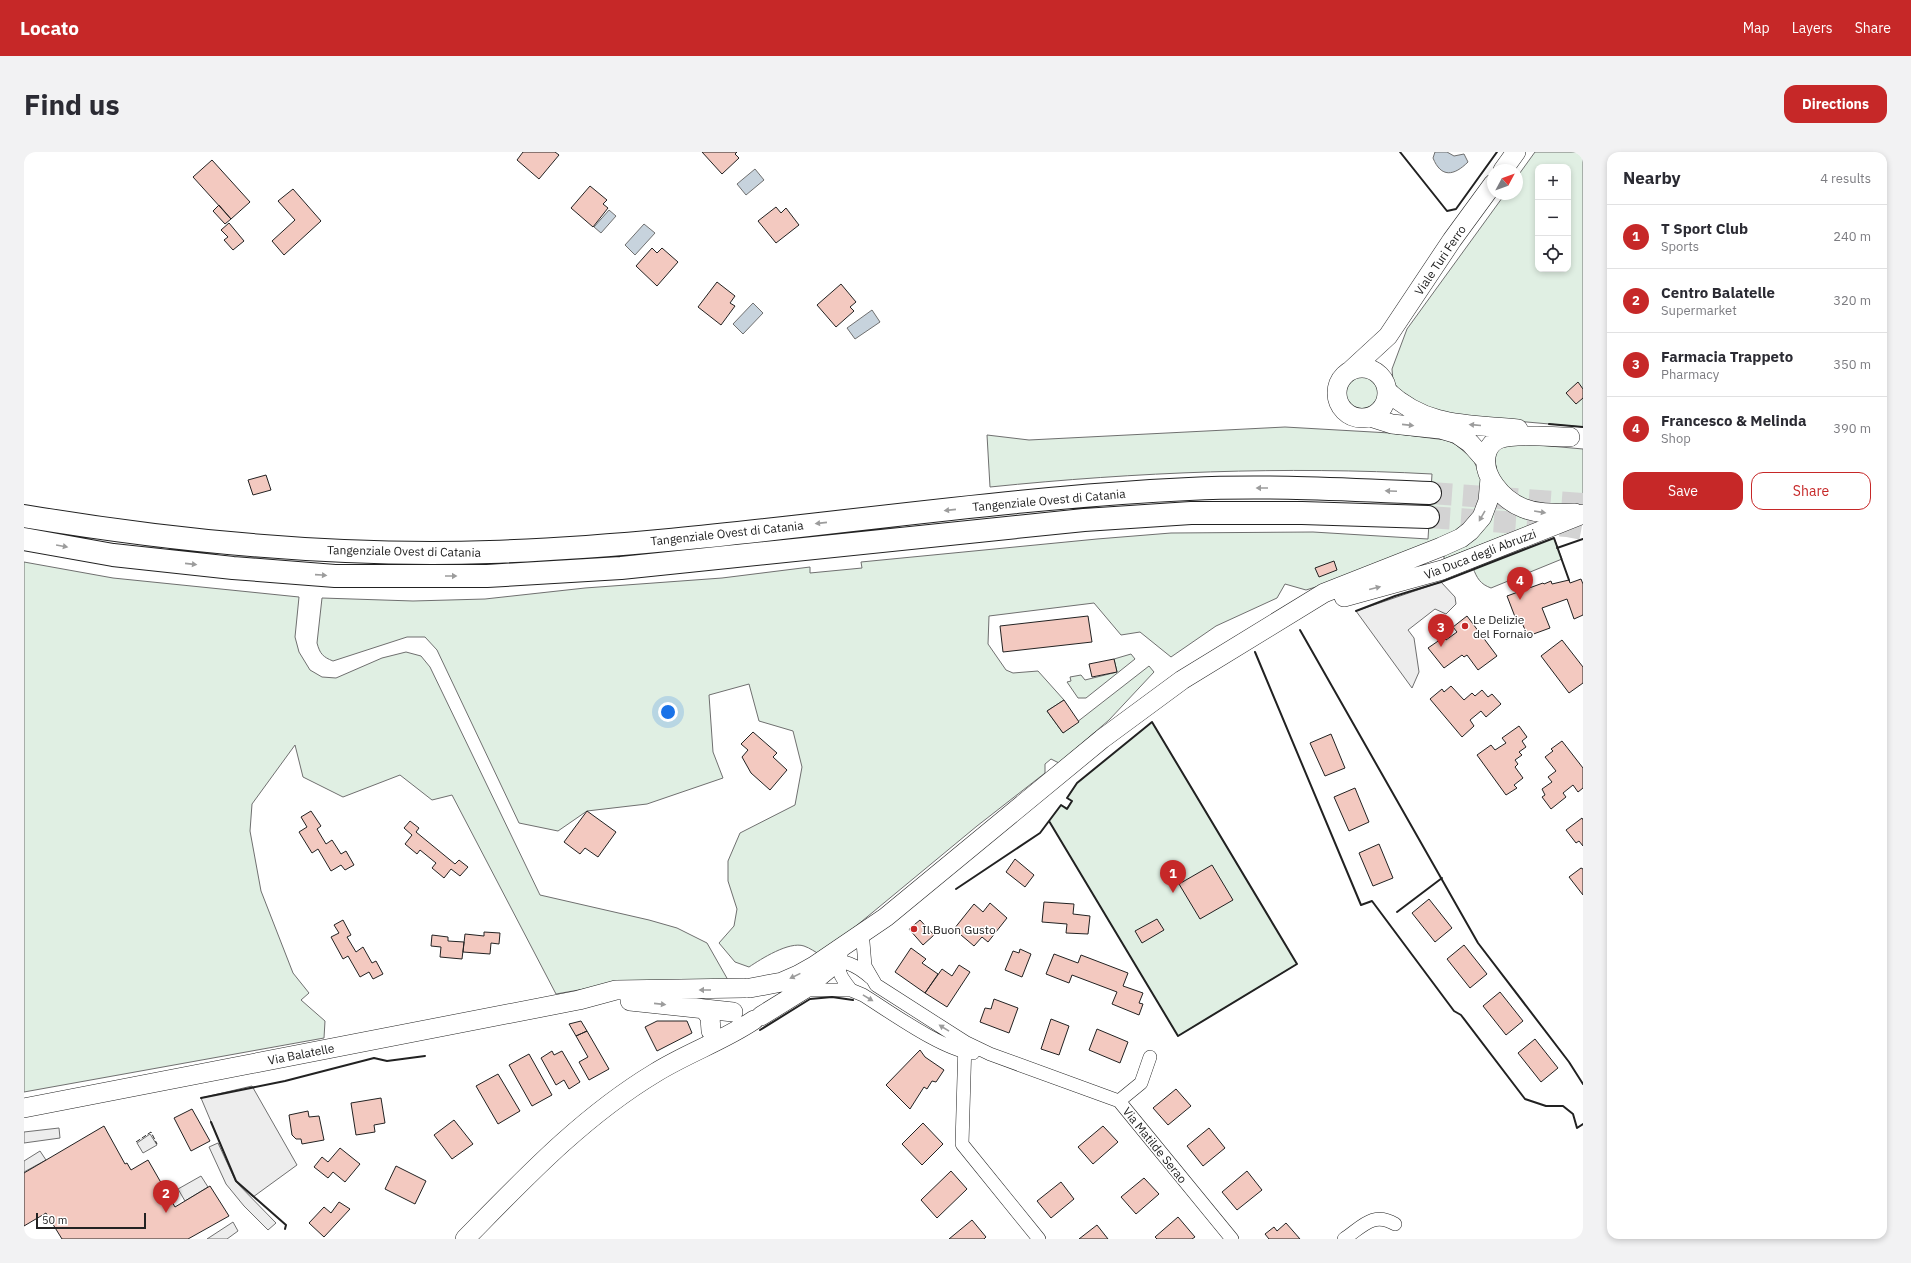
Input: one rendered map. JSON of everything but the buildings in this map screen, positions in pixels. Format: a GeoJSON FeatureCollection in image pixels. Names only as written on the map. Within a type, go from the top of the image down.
{"type":"FeatureCollection","features":[{"type":"Feature","properties":{"kind":"highway","name":"Tangenziale Ovest di Catania"},"geometry":{"type":"LineString","coordinates":[[24,516],[118,532],[231,545],[340,552],[489,552],[618,544],[1084,496],[1191,488],[1305,488],[1430,493]]}},
{"type":"Feature","properties":{"kind":"highway","name":"Tangenziale Ovest di Catania"},"geometry":{"type":"LineString","coordinates":[[24,539],[112,555],[234,568],[334,576],[487,576],[621,568],[1100,519],[1191,513],[1302,513],[1428,517]]}},
{"type":"Feature","properties":{"kind":"main road"},"geometry":{"type":"LineString","coordinates":[[1507,164],[1516,152]]}},
{"type":"Feature","properties":{"kind":"main road","name":"Viale Turi Ferro"},"geometry":{"type":"LineString","coordinates":[[1388,336],[1452,240],[1487,192]]}},
{"type":"Feature","properties":{"kind":"main road"},"geometry":{"type":"LineString","coordinates":[[1388,336],[1381,366],[1384,385],[1384,405],[1377,414],[1370,417],[1359,418],[1352,416],[1346,412],[1339,403],[1337,396],[1338,385],[1342,378],[1388,336]]}},
{"type":"Feature","properties":{"kind":"main road"},"geometry":{"type":"LineString","coordinates":[[1350,371],[1367,369],[1377,374],[1384,385],[1418,413],[1438,421],[1530,430],[1576,438]]}},
{"type":"Feature","properties":{"kind":"main road"},"geometry":{"type":"LineString","coordinates":[[671,1063],[737,1032],[803,990],[836,955],[886,917],[1102,739],[1155,698],[1182,680],[1285,619],[1324,593],[1441,548],[1461,538],[1470,531],[1482,517],[1488,501],[1490,478],[1485,460],[1470,443],[1457,434],[1440,429],[1392,424],[1370,417]]}},
{"type":"Feature","properties":{"kind":"main road"},"geometry":{"type":"LineString","coordinates":[[1485,460],[1488,449],[1498,439],[1520,437],[1576,438]]}},
{"type":"Feature","properties":{"kind":"main road"},"geometry":{"type":"LineString","coordinates":[[1490,478],[1505,497],[1524,509],[1550,513],[1583,513]]}},
{"type":"Feature","properties":{"kind":"main road","name":"Via Duca degli Abruzzi"},"geometry":{"type":"LineString","coordinates":[[1285,619],[1358,592],[1442,570],[1583,513]]}},
{"type":"Feature","properties":{"kind":"main road"},"geometry":{"type":"LineString","coordinates":[[579,1000],[616,990],[747,988],[782,982],[863,942],[886,917]]}},
{"type":"Feature","properties":{"kind":"main road"},"geometry":{"type":"LineString","coordinates":[[747,988],[760,992],[764,999],[765,1010],[758,1018],[743,1021],[734,1012],[732,1007],[733,998],[736,994],[747,988]]}},
{"type":"Feature","properties":{"kind":"main road"},"geometry":{"type":"LineString","coordinates":[[579,1000],[627,1000],[734,1012]]}},
{"type":"Feature","properties":{"kind":"main road","name":"Via Balatelle"},"geometry":{"type":"LineString","coordinates":[[24,1108],[579,1000]]}},
{"type":"Feature","properties":{"kind":"main road"},"geometry":{"type":"LineString","coordinates":[[704,1008],[710,1017],[711,1031]]}},
{"type":"Feature","properties":{"kind":"main road"},"geometry":{"type":"LineString","coordinates":[[465,1239],[546,1157],[572,1134],[636,1086],[671,1063],[734,1012]]}},
{"type":"Feature","properties":{"kind":"street","name":"Via Matilde Serao"},"geometry":{"type":"LineString","coordinates":[[863,942],[865,966],[876,985],[966,1047]]}},
{"type":"Feature","properties":{"kind":"street"},"geometry":{"type":"LineString","coordinates":[[836,955],[872,979]]}},
{"type":"Feature","properties":{"kind":"street"},"geometry":{"type":"LineString","coordinates":[[836,955],[840,974],[851,990]]}},
{"type":"Feature","properties":{"kind":"street","name":"Via Matilde Serao"},"geometry":{"type":"LineString","coordinates":[[803,990],[851,990],[863,995],[943,1043],[966,1047],[990,1054],[1119,1102],[1232,1239]]}},
{"type":"Feature","properties":{"kind":"street"},"geometry":{"type":"LineString","coordinates":[[966,1047],[962,1144],[1039,1239]]}},
{"type":"Feature","properties":{"kind":"street"},"geometry":{"type":"LineString","coordinates":[[1119,1102],[1141,1083],[1150,1057]]}},
{"type":"Feature","properties":{"kind":"street"},"geometry":{"type":"LineString","coordinates":[[1344,1239],[1372,1219],[1380,1218],[1395,1224]]}},
{"type":"Feature","properties":{"kind":"green space"},"geometry":{"type":"Polygon","coordinates":[[[1535,152],[1583,152],[1583,427],[1437,414],[1400,391],[1393,381],[1392,369],[1407,329],[1501,200],[1523,200],[1523,169],[1535,152]]]}},
{"type":"Feature","properties":{"kind":"green space"},"geometry":{"type":"Polygon","coordinates":[[[1359,377],[1365,377],[1369,378],[1376,384],[1379,394],[1378,401],[1372,408],[1365,411],[1359,411],[1355,410],[1348,404],[1345,397],[1345,391],[1346,387],[1352,380],[1359,377]]]}},
{"type":"Feature","properties":{"kind":"green space"},"geometry":{"type":"Polygon","coordinates":[[[1285,427],[1390,433],[1446,440],[1455,444],[1473,459],[1484,484],[1478,509],[1461,531],[1306,590],[1285,584],[1277,598],[1216,626],[1171,657],[1140,632],[1121,635],[1094,603],[989,616],[988,644],[1006,670],[1013,673],[1038,671],[1064,700],[1047,711],[1063,733],[1149,666],[1154,672],[1109,720],[1059,763],[1051,759],[1045,764],[1045,773],[977,826],[821,955],[804,946],[791,946],[775,952],[749,967],[735,962],[719,943],[734,926],[737,909],[728,881],[728,861],[740,833],[795,805],[802,767],[793,731],[759,721],[749,684],[709,695],[713,752],[723,778],[647,804],[587,811],[558,831],[519,823],[437,650],[425,637],[407,637],[333,661],[322,655],[317,643],[322,598],[413,601],[485,599],[585,588],[722,578],[810,567],[810,573],[862,568],[861,562],[1171,533],[1313,532],[1428,539],[1432,474],[1321,471],[1211,472],[1155,474],[990,487],[987,435],[1029,440],[1285,427]]]}},
{"type":"Feature","properties":{"kind":"green space"},"geometry":{"type":"Polygon","coordinates":[[[1516,443],[1583,449],[1583,506],[1522,502],[1498,479],[1494,454],[1496,449],[1516,443]]]}},
{"type":"Feature","properties":{"kind":"green space"},"geometry":{"type":"Polygon","coordinates":[[[1496,499],[1534,524],[1444,559],[1444,555],[1496,499]]]}},
{"type":"Feature","properties":{"kind":"green space"},"geometry":{"type":"Polygon","coordinates":[[[1554,538],[1562,559],[1491,588],[1484,585],[1479,580],[1473,568],[1554,538]]]}},
{"type":"Feature","properties":{"kind":"green space"},"geometry":{"type":"Polygon","coordinates":[[[24,562],[113,578],[299,597],[295,637],[299,652],[310,670],[322,677],[336,678],[382,658],[406,652],[421,656],[430,667],[540,895],[649,920],[677,928],[707,943],[728,980],[607,985],[556,994],[452,795],[432,800],[400,775],[343,797],[303,777],[295,745],[252,804],[250,831],[261,891],[293,973],[309,993],[301,1000],[325,1021],[324,1038],[24,1092],[24,562]]]}},
{"type":"Feature","properties":{"kind":"green space"},"geometry":{"type":"Polygon","coordinates":[[[1131,654],[1135,659],[1086,698],[1078,698],[1067,682],[1071,681],[1070,677],[1081,675],[1085,680],[1117,672],[1114,659],[1131,654]]]}},
{"type":"Feature","properties":{"kind":"green space"},"geometry":{"type":"Polygon","coordinates":[[[1152,722],[1297,964],[1178,1036],[1049,821],[1061,805],[1067,808],[1072,801],[1067,798],[1077,783],[1152,722]]]}},
{"type":"Feature","properties":{"kind":"shaded area"},"geometry":{"type":"Polygon","coordinates":[[[1435,152],[1447,152],[1454,156],[1464,154],[1468,162],[1458,170],[1448,173],[1444,172],[1436,164],[1433,158],[1435,152]]]}},
{"type":"Feature","properties":{"kind":"shaded area"},"geometry":{"type":"Polygon","coordinates":[[[755,169],[764,180],[746,195],[737,184],[755,169]]]}},
{"type":"Feature","properties":{"kind":"shaded area"},"geometry":{"type":"Polygon","coordinates":[[[609,210],[616,216],[601,233],[594,227],[609,210]]]}},
{"type":"Feature","properties":{"kind":"shaded area"},"geometry":{"type":"Polygon","coordinates":[[[644,224],[655,233],[635,255],[625,245],[644,224]]]}},
{"type":"Feature","properties":{"kind":"shaded area"},"geometry":{"type":"Polygon","coordinates":[[[753,303],[763,313],[743,334],[733,324],[753,303]]]}},
{"type":"Feature","properties":{"kind":"shaded area"},"geometry":{"type":"Polygon","coordinates":[[[872,310],[880,322],[855,339],[847,328],[872,310]]]}},
{"type":"Feature","properties":{"kind":"shaded area"},"geometry":{"type":"Polygon","coordinates":[[[1441,582],[1455,597],[1456,604],[1446,614],[1435,609],[1408,630],[1414,638],[1419,672],[1412,688],[1356,611],[1441,582]]]}},
{"type":"Feature","properties":{"kind":"shaded area"},"geometry":{"type":"Polygon","coordinates":[[[252,1086],[297,1165],[253,1197],[236,1181],[201,1098],[252,1086]]]}},
{"type":"Feature","properties":{"kind":"shaded area"},"geometry":{"type":"Polygon","coordinates":[[[59,1128],[60,1138],[24,1143],[24,1132],[59,1128]]]}},
{"type":"Feature","properties":{"kind":"shaded area"},"geometry":{"type":"Polygon","coordinates":[[[150,1134],[157,1145],[143,1153],[137,1143],[150,1134]]]}},
{"type":"Feature","properties":{"kind":"shaded area"},"geometry":{"type":"Polygon","coordinates":[[[218,1143],[236,1182],[276,1223],[268,1230],[244,1206],[226,1184],[209,1147],[218,1143]]]}},
{"type":"Feature","properties":{"kind":"shaded area"},"geometry":{"type":"Polygon","coordinates":[[[40,1151],[46,1160],[24,1172],[24,1161],[40,1151]]]}},
{"type":"Feature","properties":{"kind":"shaded area"},"geometry":{"type":"Polygon","coordinates":[[[201,1176],[208,1187],[185,1201],[178,1189],[201,1176]]]}},
{"type":"Feature","properties":{"kind":"shaded area"},"geometry":{"type":"Polygon","coordinates":[[[233,1222],[238,1231],[227,1239],[207,1239],[233,1222]]]}},
{"type":"Feature","properties":{"kind":"tunnel"},"geometry":{"type":"LineString","coordinates":[[1430,493],[1583,504]]}},
{"type":"Feature","properties":{"kind":"tunnel"},"geometry":{"type":"LineString","coordinates":[[1428,517],[1567,526],[1583,529]]}},
{"type":"Feature","properties":{"kind":"fence"},"geometry":{"type":"LineString","coordinates":[[136,1142],[151,1132],[157,1144]]}},
{"type":"Feature","properties":{"kind":"wall"},"geometry":{"type":"LineString","coordinates":[[1400,152],[1447,211],[1456,209],[1497,152]]}},
{"type":"Feature","properties":{"kind":"wall"},"geometry":{"type":"LineString","coordinates":[[1549,424],[1583,427]]}},
{"type":"Feature","properties":{"kind":"wall"},"geometry":{"type":"LineString","coordinates":[[1356,611],[1395,596],[1441,582],[1554,538],[1569,580]]}},
{"type":"Feature","properties":{"kind":"wall"},"geometry":{"type":"LineString","coordinates":[[1557,548],[1583,539]]}},
{"type":"Feature","properties":{"kind":"wall"},"geometry":{"type":"LineString","coordinates":[[1300,630],[1478,943],[1569,1062],[1583,1084]]}},
{"type":"Feature","properties":{"kind":"wall"},"geometry":{"type":"LineString","coordinates":[[1255,652],[1361,905],[1372,901],[1454,1011],[1461,1015],[1525,1099],[1546,1106],[1563,1106],[1573,1114],[1577,1128],[1583,1124]]}},
{"type":"Feature","properties":{"kind":"wall"},"geometry":{"type":"LineString","coordinates":[[956,889],[1040,833],[1061,805],[1067,809],[1072,801],[1067,798],[1077,783],[1152,722],[1297,964],[1178,1036],[1049,821]]}},
{"type":"Feature","properties":{"kind":"wall"},"geometry":{"type":"LineString","coordinates":[[1397,912],[1442,878]]}},
{"type":"Feature","properties":{"kind":"wall"},"geometry":{"type":"LineString","coordinates":[[760,1030],[810,999],[832,997],[853,1000]]}},
{"type":"Feature","properties":{"kind":"wall"},"geometry":{"type":"LineString","coordinates":[[201,1098],[285,1081],[374,1058],[387,1061],[425,1056]]}},
{"type":"Feature","properties":{"kind":"wall"},"geometry":{"type":"LineString","coordinates":[[211,1122],[236,1181],[286,1225],[285,1229]]}},
{"type":"Feature","properties":{"kind":"place","name":"Francesco & Melinda"},"geometry":{"type":"Point","coordinates":[1520,600]}},
{"type":"Feature","properties":{"kind":"place","name":"Le Delizie del Fornaio"},"geometry":{"type":"Point","coordinates":[1465,626]}},
{"type":"Feature","properties":{"kind":"place","name":"Farmacia Trappeto"},"geometry":{"type":"Point","coordinates":[1441,647]}},
{"type":"Feature","properties":{"kind":"place","name":"T Sport Club"},"geometry":{"type":"Point","coordinates":[1173,893]}},
{"type":"Feature","properties":{"kind":"place","name":"Il Buon Gusto"},"geometry":{"type":"Point","coordinates":[914,929]}},
{"type":"Feature","properties":{"kind":"place","name":"Centro Balatelle"},"geometry":{"type":"Point","coordinates":[166,1213]}}]}
